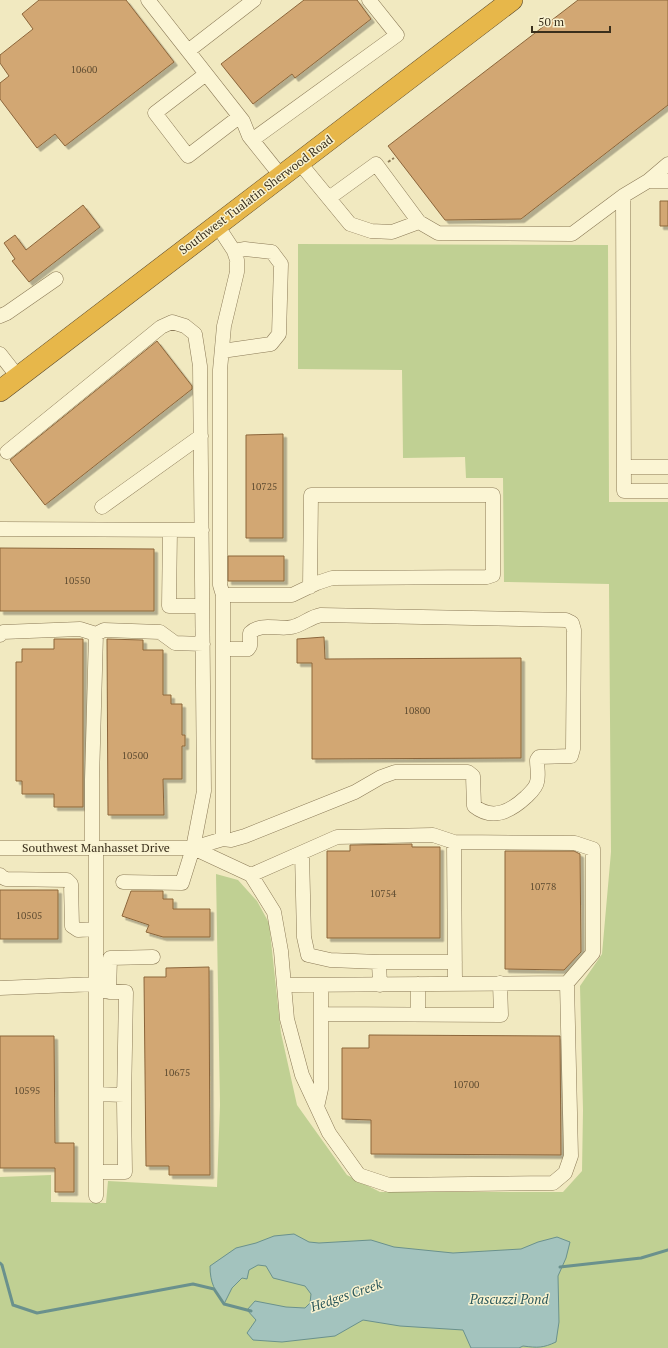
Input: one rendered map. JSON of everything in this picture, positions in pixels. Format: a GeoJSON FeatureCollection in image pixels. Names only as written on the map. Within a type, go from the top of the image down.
{"type":"FeatureCollection","features":[{"type":"Feature","properties":{"kind":"highway","name":"Southwest Tualatin Sherwood Road"},"geometry":{"type":"LineString","coordinates":[[0,391],[512,0]]}},
{"type":"Feature","properties":{"kind":"street"},"geometry":{"type":"LineString","coordinates":[[148,0],[239,117],[252,140],[281,176]]}},
{"type":"Feature","properties":{"kind":"street"},"geometry":{"type":"LineString","coordinates":[[188,51],[254,0]]}},
{"type":"Feature","properties":{"kind":"street"},"geometry":{"type":"LineString","coordinates":[[252,140],[397,35],[369,0]]}},
{"type":"Feature","properties":{"kind":"street"},"geometry":{"type":"LineString","coordinates":[[206,74],[155,113],[183,150],[188,156],[239,117]]}},
{"type":"Feature","properties":{"kind":"street"},"geometry":{"type":"LineString","coordinates":[[299,162],[350,224],[371,230],[392,232],[419,222]]}},
{"type":"Feature","properties":{"kind":"street"},"geometry":{"type":"LineString","coordinates":[[329,198],[376,164],[419,222],[438,233],[572,234],[623,196],[648,181],[668,164]]}},
{"type":"Feature","properties":{"kind":"street"},"geometry":{"type":"LineString","coordinates":[[648,181],[668,181]]}},
{"type":"Feature","properties":{"kind":"street"},"geometry":{"type":"LineString","coordinates":[[623,196],[624,491],[668,491]]}},
{"type":"Feature","properties":{"kind":"street"},"geometry":{"type":"LineString","coordinates":[[217,225],[234,251],[237,260],[237,272],[224,326],[220,370],[220,584],[223,595],[223,839]]}},
{"type":"Feature","properties":{"kind":"street"},"geometry":{"type":"LineString","coordinates":[[222,351],[271,344],[279,334],[281,264],[272,252],[245,250],[234,251]]}},
{"type":"Feature","properties":{"kind":"street"},"geometry":{"type":"LineString","coordinates":[[0,316],[7,313],[56,279]]}},
{"type":"Feature","properties":{"kind":"street"},"geometry":{"type":"LineString","coordinates":[[7,452],[161,327],[172,322],[185,326],[195,334],[200,366],[204,790],[193,848],[182,883],[123,882]]}},
{"type":"Feature","properties":{"kind":"street"},"geometry":{"type":"LineString","coordinates":[[0,354],[18,377]]}},
{"type":"Feature","properties":{"kind":"street"},"geometry":{"type":"LineString","coordinates":[[102,507],[201,436]]}},
{"type":"Feature","properties":{"kind":"street"},"geometry":{"type":"LineString","coordinates":[[624,467],[668,467]]}},
{"type":"Feature","properties":{"kind":"street"},"geometry":{"type":"LineString","coordinates":[[223,595],[292,595],[332,578],[487,577],[493,575],[493,495],[311,495],[310,587]]}},
{"type":"Feature","properties":{"kind":"street"},"geometry":{"type":"LineString","coordinates":[[0,529],[202,530]]}},
{"type":"Feature","properties":{"kind":"street"},"geometry":{"type":"LineString","coordinates":[[170,530],[169,606],[202,606]]}},
{"type":"Feature","properties":{"kind":"street"},"geometry":{"type":"LineString","coordinates":[[193,848],[223,839],[231,840],[245,836],[355,792],[381,777],[395,772],[468,772],[473,776],[474,806],[484,813],[501,813],[513,808],[532,791],[537,783],[537,760],[539,757],[570,756],[574,749],[574,630],[572,623],[566,620],[321,615],[309,618],[293,627],[258,627],[250,634],[250,646],[248,649],[223,649]]}},
{"type":"Feature","properties":{"kind":"street"},"geometry":{"type":"LineString","coordinates":[[0,635],[3,632],[80,629],[96,634],[104,630],[160,632],[175,643],[203,644]]}},
{"type":"Feature","properties":{"kind":"street"},"geometry":{"type":"LineString","coordinates":[[96,634],[92,780],[96,929],[100,989],[96,1094],[96,1196]]}},
{"type":"Feature","properties":{"kind":"street"},"geometry":{"type":"LineString","coordinates":[[193,848],[251,875],[274,912],[287,1019],[302,1075],[329,1133],[359,1174],[389,1185],[554,1183],[566,1173],[571,1156],[567,983],[593,953],[593,849],[575,843],[454,842],[433,836],[337,837],[251,875]]}},
{"type":"Feature","properties":{"kind":"street"},"geometry":{"type":"LineString","coordinates":[[454,842],[455,984]]}},
{"type":"Feature","properties":{"kind":"street","name":"Southwest Manhasset Drive"},"geometry":{"type":"LineString","coordinates":[[0,848],[193,848]]}},
{"type":"Feature","properties":{"kind":"street"},"geometry":{"type":"LineString","coordinates":[[302,853],[304,937],[308,955],[330,960],[379,962],[455,962]]}},
{"type":"Feature","properties":{"kind":"street"},"geometry":{"type":"LineString","coordinates":[[0,875],[6,879],[70,881],[72,926],[78,930],[96,929]]}},
{"type":"Feature","properties":{"kind":"street"},"geometry":{"type":"LineString","coordinates":[[100,989],[110,958],[154,957]]}},
{"type":"Feature","properties":{"kind":"street"},"geometry":{"type":"LineString","coordinates":[[379,962],[380,984]]}},
{"type":"Feature","properties":{"kind":"street"},"geometry":{"type":"LineString","coordinates":[[284,985],[567,983]]}},
{"type":"Feature","properties":{"kind":"street"},"geometry":{"type":"LineString","coordinates":[[418,984],[418,1014]]}},
{"type":"Feature","properties":{"kind":"street"},"geometry":{"type":"LineString","coordinates":[[321,1014],[501,1015],[500,984]]}},
{"type":"Feature","properties":{"kind":"street"},"geometry":{"type":"LineString","coordinates":[[317,1107],[321,1089],[321,985]]}},
{"type":"Feature","properties":{"kind":"street"},"geometry":{"type":"LineString","coordinates":[[0,988],[100,989],[126,992],[124,1095],[125,1172],[96,1172]]}},
{"type":"Feature","properties":{"kind":"street"},"geometry":{"type":"LineString","coordinates":[[96,1094],[124,1095]]}},
{"type":"Feature","properties":{"kind":"green space"},"geometry":{"type":"Polygon","coordinates":[[[298,244],[608,245],[609,502],[668,502],[668,1348],[0,1348],[0,1177],[51,1175],[51,1202],[106,1203],[108,1181],[217,1187],[220,1105],[216,874],[238,880],[257,901],[269,923],[281,1033],[297,1105],[347,1175],[380,1192],[563,1192],[582,1171],[583,1110],[580,986],[602,954],[611,852],[609,584],[504,582],[503,478],[466,478],[465,457],[403,458],[402,370],[298,369],[298,244]]]}},
{"type":"Feature","properties":{"kind":"water","name":"Pascuzzi Pond"},"geometry":{"type":"Polygon","coordinates":[[[294,1234],[309,1242],[319,1243],[371,1240],[394,1247],[453,1253],[521,1249],[538,1242],[557,1237],[570,1242],[566,1258],[558,1276],[559,1322],[556,1342],[540,1347],[523,1346],[519,1348],[471,1348],[463,1330],[400,1326],[363,1320],[335,1336],[282,1342],[253,1340],[247,1333],[256,1320],[247,1310],[255,1301],[286,1307],[305,1308],[310,1303],[311,1294],[305,1286],[273,1278],[266,1266],[258,1265],[249,1270],[247,1279],[242,1278],[232,1288],[224,1304],[214,1286],[210,1266],[236,1248],[256,1243],[274,1236],[294,1234]]]}},
{"type":"Feature","properties":{"kind":"building"},"geometry":{"type":"Polygon","coordinates":[[[39,0],[126,0],[174,62],[65,146],[55,134],[37,148],[0,99],[0,83],[9,76],[0,63],[0,55],[33,29],[22,14],[39,0]]]}},
{"type":"Feature","properties":{"kind":"building"},"geometry":{"type":"Polygon","coordinates":[[[304,0],[357,0],[371,19],[295,78],[292,74],[253,104],[221,64],[304,0]]]}},
{"type":"Feature","properties":{"kind":"building"},"geometry":{"type":"Polygon","coordinates":[[[578,0],[668,0],[668,105],[521,219],[445,220],[388,146],[578,0]]]}},
{"type":"Feature","properties":{"kind":"building"},"geometry":{"type":"Polygon","coordinates":[[[660,201],[668,201],[668,226],[660,226],[660,201]]]}},
{"type":"Feature","properties":{"kind":"building"},"geometry":{"type":"Polygon","coordinates":[[[83,205],[100,227],[29,282],[12,261],[15,259],[4,243],[15,235],[26,250],[83,205]]]}},
{"type":"Feature","properties":{"kind":"building"},"geometry":{"type":"Polygon","coordinates":[[[157,341],[192,386],[192,389],[45,505],[10,460],[157,341]]]}},
{"type":"Feature","properties":{"kind":"building"},"geometry":{"type":"Polygon","coordinates":[[[283,434],[283,538],[246,538],[246,435],[283,434]]]}},
{"type":"Feature","properties":{"kind":"building"},"geometry":{"type":"Polygon","coordinates":[[[0,548],[154,549],[154,611],[0,611],[0,548]]]}},
{"type":"Feature","properties":{"kind":"building"},"geometry":{"type":"Polygon","coordinates":[[[228,556],[284,556],[284,581],[228,581],[228,556]]]}},
{"type":"Feature","properties":{"kind":"building"},"geometry":{"type":"Polygon","coordinates":[[[324,637],[325,659],[521,658],[521,758],[312,759],[312,663],[297,663],[297,639],[324,637]]]}},
{"type":"Feature","properties":{"kind":"building"},"geometry":{"type":"Polygon","coordinates":[[[54,639],[83,639],[83,807],[54,807],[54,794],[22,794],[22,781],[16,781],[16,662],[22,662],[22,649],[54,649],[54,639]]]}},
{"type":"Feature","properties":{"kind":"building"},"geometry":{"type":"Polygon","coordinates":[[[107,639],[143,640],[143,650],[163,650],[163,695],[171,695],[171,704],[182,704],[182,735],[185,735],[185,746],[182,746],[182,779],[163,779],[164,815],[108,815],[107,639]]]}},
{"type":"Feature","properties":{"kind":"building"},"geometry":{"type":"Polygon","coordinates":[[[412,844],[412,847],[440,847],[440,938],[327,938],[327,851],[350,851],[350,845],[412,844]]]}},
{"type":"Feature","properties":{"kind":"building"},"geometry":{"type":"Polygon","coordinates":[[[505,851],[574,851],[580,854],[581,952],[564,970],[505,969],[505,851]]]}},
{"type":"Feature","properties":{"kind":"building"},"geometry":{"type":"Polygon","coordinates":[[[0,890],[58,890],[58,939],[0,939],[0,890]]]}},
{"type":"Feature","properties":{"kind":"building"},"geometry":{"type":"Polygon","coordinates":[[[131,891],[163,891],[163,899],[173,899],[173,909],[210,909],[210,937],[163,937],[146,932],[149,925],[122,916],[131,891]]]}},
{"type":"Feature","properties":{"kind":"building"},"geometry":{"type":"Polygon","coordinates":[[[209,967],[210,1175],[169,1175],[169,1166],[146,1166],[144,977],[166,977],[166,968],[209,967]]]}},
{"type":"Feature","properties":{"kind":"building"},"geometry":{"type":"Polygon","coordinates":[[[369,1035],[560,1036],[561,1155],[371,1154],[371,1120],[342,1119],[342,1048],[369,1048],[369,1035]]]}},
{"type":"Feature","properties":{"kind":"building"},"geometry":{"type":"Polygon","coordinates":[[[0,1036],[54,1036],[55,1143],[74,1143],[74,1192],[55,1192],[55,1168],[0,1168],[0,1036]]]}},
{"type":"Feature","properties":{"kind":"waterway","name":"Hedges Creek"},"geometry":{"type":"LineString","coordinates":[[560,1267],[641,1258],[668,1250]]}},
{"type":"Feature","properties":{"kind":"waterway","name":"Hedges Creek"},"geometry":{"type":"LineString","coordinates":[[0,1263],[2,1265],[13,1305],[37,1313],[193,1284],[214,1289],[224,1304],[251,1311]]}}]}
